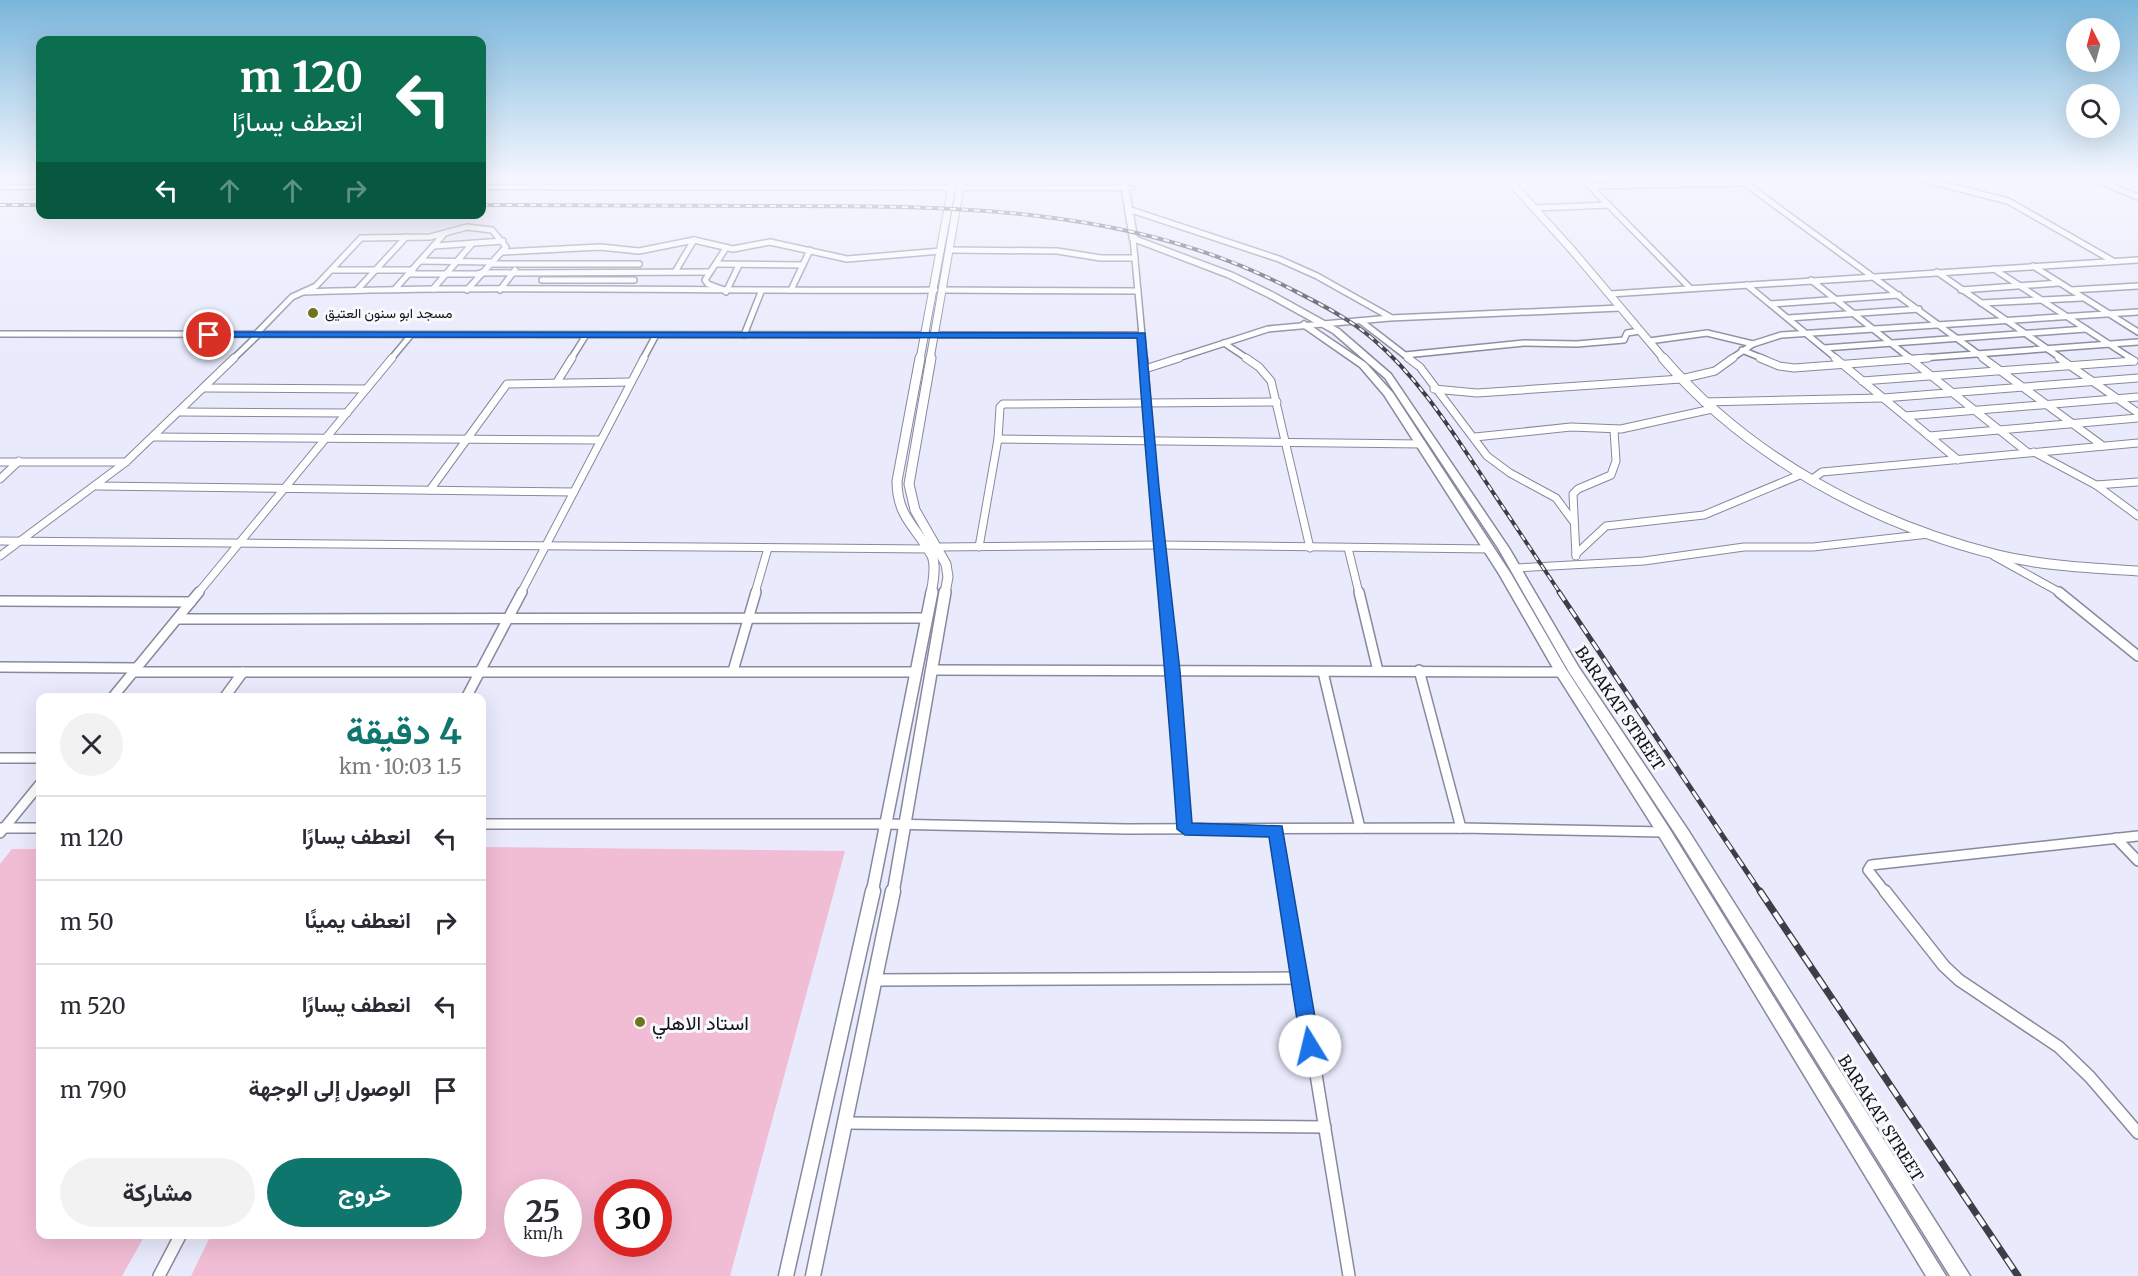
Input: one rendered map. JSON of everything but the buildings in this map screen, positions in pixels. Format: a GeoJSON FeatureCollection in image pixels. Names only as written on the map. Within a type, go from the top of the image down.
{"type":"FeatureCollection","features":[{"type":"Feature","properties":{"kind":"main road","name":"BARAKAT STREET"},"geometry":{"type":"LineString","coordinates":[[1133,238],[1252,285],[1349,341],[1388,376],[1515,568],[1573,669],[1683,834],[1961,1276]]}},
{"type":"Feature","properties":{"kind":"main road","name":"BARAKAT STREET"},"geometry":{"type":"LineString","coordinates":[[1166,251],[1185,265],[1260,296],[1336,344],[1379,382],[1422,444],[1452,495],[1489,549],[1561,672],[1664,832],[1937,1276]]}},
{"type":"Feature","properties":{"kind":"street"},"geometry":{"type":"LineString","coordinates":[[0,556],[97,486],[126,462],[205,388],[292,297],[316,286],[361,238],[424,236]]}},
{"type":"Feature","properties":{"kind":"street"},"geometry":{"type":"LineString","coordinates":[[394,289],[443,236]]}},
{"type":"Feature","properties":{"kind":"street"},"geometry":{"type":"LineString","coordinates":[[467,290],[479,274],[506,247],[498,236]]}},
{"type":"Feature","properties":{"kind":"street"},"geometry":{"type":"LineString","coordinates":[[813,1276],[875,980],[948,577],[947,562],[940,547],[916,515],[909,495],[911,465],[930,336],[948,236]]}},
{"type":"Feature","properties":{"kind":"street"},"geometry":{"type":"LineString","coordinates":[[1207,236],[1279,259],[1326,281],[1390,318]]}},
{"type":"Feature","properties":{"kind":"street"},"geometry":{"type":"LineString","coordinates":[[1559,236],[1681,379],[1704,402],[1761,449],[1811,480],[1982,550],[2060,592],[2138,656]]}},
{"type":"Feature","properties":{"kind":"street"},"geometry":{"type":"LineString","coordinates":[[1639,236],[1690,288]]}},
{"type":"Feature","properties":{"kind":"street"},"geometry":{"type":"LineString","coordinates":[[1817,236],[2103,446]]}},
{"type":"Feature","properties":{"kind":"street"},"geometry":{"type":"LineString","coordinates":[[2069,236],[2114,261]]}},
{"type":"Feature","properties":{"kind":"street"},"geometry":{"type":"LineString","coordinates":[[358,289],[406,237]]}},
{"type":"Feature","properties":{"kind":"street"},"geometry":{"type":"LineString","coordinates":[[1133,238],[1173,671],[1185,829]]}},
{"type":"Feature","properties":{"kind":"street"},"geometry":{"type":"LineString","coordinates":[[502,252],[600,247],[639,251],[694,240],[726,248],[744,248],[770,242],[848,259],[946,250],[1071,252],[1101,258],[1135,258]]}},
{"type":"Feature","properties":{"kind":"street"},"geometry":{"type":"LineString","coordinates":[[675,272],[694,240]]}},
{"type":"Feature","properties":{"kind":"street"},"geometry":{"type":"LineString","coordinates":[[434,246],[503,241]]}},
{"type":"Feature","properties":{"kind":"street"},"geometry":{"type":"LineString","coordinates":[[433,289],[471,245]]}},
{"type":"Feature","properties":{"kind":"street"},"geometry":{"type":"LineString","coordinates":[[584,271],[600,247]]}},
{"type":"Feature","properties":{"kind":"street"},"geometry":{"type":"LineString","coordinates":[[726,248],[706,282],[726,292]]}},
{"type":"Feature","properties":{"kind":"street"},"geometry":{"type":"LineString","coordinates":[[534,291],[564,249]]}},
{"type":"Feature","properties":{"kind":"street"},"geometry":{"type":"LineString","coordinates":[[791,290],[810,250]]}},
{"type":"Feature","properties":{"kind":"street"},"geometry":{"type":"LineString","coordinates":[[628,291],[638,271],[639,251]]}},
{"type":"Feature","properties":{"kind":"street"},"geometry":{"type":"LineString","coordinates":[[1610,294],[2138,260]]}},
{"type":"Feature","properties":{"kind":"street"},"geometry":{"type":"LineString","coordinates":[[421,261],[639,264]]}},
{"type":"Feature","properties":{"kind":"street"},"geometry":{"type":"LineString","coordinates":[[2126,261],[2138,268]]}},
{"type":"Feature","properties":{"kind":"street"},"geometry":{"type":"LineString","coordinates":[[500,290],[519,264]]}},
{"type":"Feature","properties":{"kind":"street"},"geometry":{"type":"LineString","coordinates":[[716,264],[803,265]]}},
{"type":"Feature","properties":{"kind":"street"},"geometry":{"type":"LineString","coordinates":[[726,292],[739,265]]}},
{"type":"Feature","properties":{"kind":"street"},"geometry":{"type":"LineString","coordinates":[[2032,266],[2138,332]]}},
{"type":"Feature","properties":{"kind":"street"},"geometry":{"type":"LineString","coordinates":[[1994,269],[2136,362]]}},
{"type":"Feature","properties":{"kind":"street"},"geometry":{"type":"LineString","coordinates":[[332,270],[446,274],[584,271],[710,272]]}},
{"type":"Feature","properties":{"kind":"street"},"geometry":{"type":"LineString","coordinates":[[1937,272],[2138,416]]}},
{"type":"Feature","properties":{"kind":"street"},"geometry":{"type":"LineString","coordinates":[[542,280],[634,280]]}},
{"type":"Feature","properties":{"kind":"street"},"geometry":{"type":"LineString","coordinates":[[1811,280],[1999,430],[2030,452],[2096,485],[2138,516]]}},
{"type":"Feature","properties":{"kind":"street"},"geometry":{"type":"LineString","coordinates":[[1961,290],[2060,284]]}},
{"type":"Feature","properties":{"kind":"street"},"geometry":{"type":"LineString","coordinates":[[1747,285],[1958,460]]}},
{"type":"Feature","properties":{"kind":"street"},"geometry":{"type":"LineString","coordinates":[[2070,290],[2138,286]]}},
{"type":"Feature","properties":{"kind":"street"},"geometry":{"type":"LineString","coordinates":[[303,292],[358,289],[726,292],[791,290],[1138,291]]}},
{"type":"Feature","properties":{"kind":"street"},"geometry":{"type":"LineString","coordinates":[[744,335],[761,292]]}},
{"type":"Feature","properties":{"kind":"street"},"geometry":{"type":"LineString","coordinates":[[1771,304],[1899,295]]}},
{"type":"Feature","properties":{"kind":"street"},"geometry":{"type":"LineString","coordinates":[[1980,303],[2083,298]]}},
{"type":"Feature","properties":{"kind":"street"},"geometry":{"type":"LineString","coordinates":[[1145,369],[1268,329],[1390,318],[1620,308]]}},
{"type":"Feature","properties":{"kind":"street"},"geometry":{"type":"LineString","coordinates":[[1788,318],[1920,309]]}},
{"type":"Feature","properties":{"kind":"street"},"geometry":{"type":"LineString","coordinates":[[1434,389],[1455,389],[1477,393],[1681,379],[1715,371],[1742,350],[1771,338],[1871,328],[2138,312]]}},
{"type":"Feature","properties":{"kind":"street"},"geometry":{"type":"LineString","coordinates":[[1362,322],[1420,367],[1434,389],[1475,437],[1491,460],[1519,479],[1557,498],[1573,521]]}},
{"type":"Feature","properties":{"kind":"street"},"geometry":{"type":"LineString","coordinates":[[1824,348],[2086,329]]}},
{"type":"Feature","properties":{"kind":"street"},"geometry":{"type":"LineString","coordinates":[[1406,355],[1524,343],[1599,343],[1624,340],[1627,333],[1640,331]]}},
{"type":"Feature","properties":{"kind":"street"},"geometry":{"type":"LineString","coordinates":[[1649,341],[1707,333],[1753,344]]}},
{"type":"Feature","properties":{"kind":"street"},"geometry":{"type":"LineString","coordinates":[[0,334],[1142,335]]}},
{"type":"Feature","properties":{"kind":"street"},"geometry":{"type":"LineString","coordinates":[[116,693],[411,335]]}},
{"type":"Feature","properties":{"kind":"street"},"geometry":{"type":"LineString","coordinates":[[556,382],[586,335]]}},
{"type":"Feature","properties":{"kind":"street"},"geometry":{"type":"LineString","coordinates":[[469,693],[656,335]]}},
{"type":"Feature","properties":{"kind":"street"},"geometry":{"type":"LineString","coordinates":[[786,1276],[885,824],[927,618],[935,567],[927,549],[903,515],[897,495],[897,481],[930,336]]}},
{"type":"Feature","properties":{"kind":"street"},"geometry":{"type":"LineString","coordinates":[[1742,350],[1787,368],[2138,342]]}},
{"type":"Feature","properties":{"kind":"street"},"geometry":{"type":"LineString","coordinates":[[1224,343],[1266,374],[1271,381],[1288,443],[1310,548]]}},
{"type":"Feature","properties":{"kind":"street"},"geometry":{"type":"LineString","coordinates":[[1862,381],[2136,362]]}},
{"type":"Feature","properties":{"kind":"street"},"geometry":{"type":"LineString","coordinates":[[1704,402],[1883,398],[2138,378]]}},
{"type":"Feature","properties":{"kind":"street"},"geometry":{"type":"LineString","coordinates":[[430,490],[507,384],[631,382]]}},
{"type":"Feature","properties":{"kind":"street"},"geometry":{"type":"LineString","coordinates":[[205,388],[366,388]]}},
{"type":"Feature","properties":{"kind":"street"},"geometry":{"type":"LineString","coordinates":[[1905,416],[2138,397]]}},
{"type":"Feature","properties":{"kind":"street"},"geometry":{"type":"LineString","coordinates":[[979,547],[998,439],[1000,407],[1003,404],[1148,405],[1277,402]]}},
{"type":"Feature","properties":{"kind":"street"},"geometry":{"type":"LineString","coordinates":[[1475,437],[1571,427],[1614,430],[1682,418],[1712,409]]}},
{"type":"Feature","properties":{"kind":"street"},"geometry":{"type":"LineString","coordinates":[[180,412],[347,413]]}},
{"type":"Feature","properties":{"kind":"street"},"geometry":{"type":"LineString","coordinates":[[1929,436],[2138,416]]}},
{"type":"Feature","properties":{"kind":"street"},"geometry":{"type":"LineString","coordinates":[[1574,563],[1576,554],[1573,494],[1578,489],[1605,480],[1615,469],[1614,430]]}},
{"type":"Feature","properties":{"kind":"street"},"geometry":{"type":"LineString","coordinates":[[154,437],[600,440]]}},
{"type":"Feature","properties":{"kind":"street"},"geometry":{"type":"LineString","coordinates":[[998,439],[1422,444]]}},
{"type":"Feature","properties":{"kind":"street"},"geometry":{"type":"LineString","coordinates":[[1811,480],[1822,472],[2138,442]]}},
{"type":"Feature","properties":{"kind":"street"},"geometry":{"type":"LineString","coordinates":[[0,479],[18,461]]}},
{"type":"Feature","properties":{"kind":"street"},"geometry":{"type":"LineString","coordinates":[[0,462],[126,462]]}},
{"type":"Feature","properties":{"kind":"street"},"geometry":{"type":"LineString","coordinates":[[1576,554],[1605,526],[1704,515],[1802,474]]}},
{"type":"Feature","properties":{"kind":"street"},"geometry":{"type":"LineString","coordinates":[[2096,485],[2138,482]]}},
{"type":"Feature","properties":{"kind":"street"},"geometry":{"type":"LineString","coordinates":[[97,486],[574,492]]}},
{"type":"Feature","properties":{"kind":"street"},"geometry":{"type":"LineString","coordinates":[[1515,568],[1644,561],[1744,547],[1813,547],[1878,542],[1936,533]]}},
{"type":"Feature","properties":{"kind":"street"},"geometry":{"type":"LineString","coordinates":[[0,541],[927,549]]}},
{"type":"Feature","properties":{"kind":"street"},"geometry":{"type":"LineString","coordinates":[[940,547],[1160,545],[1489,549]]}},
{"type":"Feature","properties":{"kind":"street"},"geometry":{"type":"LineString","coordinates":[[733,671],[768,548]]}},
{"type":"Feature","properties":{"kind":"street"},"geometry":{"type":"LineString","coordinates":[[1348,548],[1378,671]]}},
{"type":"Feature","properties":{"kind":"street"},"geometry":{"type":"LineString","coordinates":[[1982,550],[2048,561],[2138,571]]}},
{"type":"Feature","properties":{"kind":"street"},"geometry":{"type":"LineString","coordinates":[[0,601],[191,602]]}},
{"type":"Feature","properties":{"kind":"street"},"geometry":{"type":"LineString","coordinates":[[178,619],[927,618]]}},
{"type":"Feature","properties":{"kind":"street"},"geometry":{"type":"LineString","coordinates":[[0,667],[243,672],[916,672]]}},
{"type":"Feature","properties":{"kind":"street"},"geometry":{"type":"LineString","coordinates":[[932,670],[1561,672]]}},
{"type":"Feature","properties":{"kind":"street"},"geometry":{"type":"LineString","coordinates":[[1419,670],[1461,828]]}},
{"type":"Feature","properties":{"kind":"street"},"geometry":{"type":"LineString","coordinates":[[228,693],[243,672]]}},
{"type":"Feature","properties":{"kind":"street"},"geometry":{"type":"LineString","coordinates":[[1323,672],[1360,828]]}},
{"type":"Feature","properties":{"kind":"street"},"geometry":{"type":"LineString","coordinates":[[0,758],[36,759]]}},
{"type":"Feature","properties":{"kind":"street"},"geometry":{"type":"LineString","coordinates":[[1,830],[36,788]]}},
{"type":"Feature","properties":{"kind":"street"},"geometry":{"type":"LineString","coordinates":[[486,824],[904,824],[1276,830],[1461,828],[1664,832]]}},
{"type":"Feature","properties":{"kind":"street"},"geometry":{"type":"LineString","coordinates":[[1,830],[36,828]]}},
{"type":"Feature","properties":{"kind":"street"},"geometry":{"type":"LineString","coordinates":[[1276,830],[1349,1276]]}},
{"type":"Feature","properties":{"kind":"street"},"geometry":{"type":"LineString","coordinates":[[2138,836],[1871,865],[1869,870],[1944,966],[1959,980],[2059,1047],[2090,1077],[2138,1132]]}},
{"type":"Feature","properties":{"kind":"street"},"geometry":{"type":"LineString","coordinates":[[2116,838],[2138,861]]}},
{"type":"Feature","properties":{"kind":"street"},"geometry":{"type":"LineString","coordinates":[[875,980],[1300,978]]}},
{"type":"Feature","properties":{"kind":"street"},"geometry":{"type":"LineString","coordinates":[[846,1123],[1325,1127]]}},
{"type":"Feature","properties":{"kind":"street"},"geometry":{"type":"LineString","coordinates":[[159,1276],[178,1239]]}},
{"type":"Feature","properties":{"kind":"shaded area","name":"استاد الاهلي"},"geometry":{"type":"Polygon","coordinates":[[[486,847],[845,851],[730,1276],[191,1276],[209,1239],[486,1239],[486,847]]]}},
{"type":"Feature","properties":{"kind":"shaded area"},"geometry":{"type":"Polygon","coordinates":[[[12,849],[36,849],[36,1239],[143,1239],[122,1276],[0,1276],[0,864],[12,849]]]}},
{"type":"Feature","properties":{"kind":"railway"},"geometry":{"type":"LineString","coordinates":[[1145,236],[1227,260],[1289,288],[1333,311],[1364,331],[1402,367],[1440,414],[1560,593]]}},
{"type":"Feature","properties":{"kind":"railway"},"geometry":{"type":"LineString","coordinates":[[1559,592],[1761,893]]}},
{"type":"Feature","properties":{"kind":"railway"},"geometry":{"type":"LineString","coordinates":[[1760,891],[2018,1276]]}},
{"type":"Feature","properties":{"kind":"place","name":"مسجد ابو سنون العتيق"},"geometry":{"type":"Point","coordinates":[313,313]}},
{"type":"Feature","properties":{"kind":"place","name":"استاد الاهلي"},"geometry":{"type":"Point","coordinates":[640,1022]}},
{"type":"Feature","properties":{"kind":"route"},"geometry":{"type":"LineString","coordinates":[[209,335],[1142,335],[1153,487],[1173,671],[1185,829],[1276,830],[1310,1046]]}}]}
